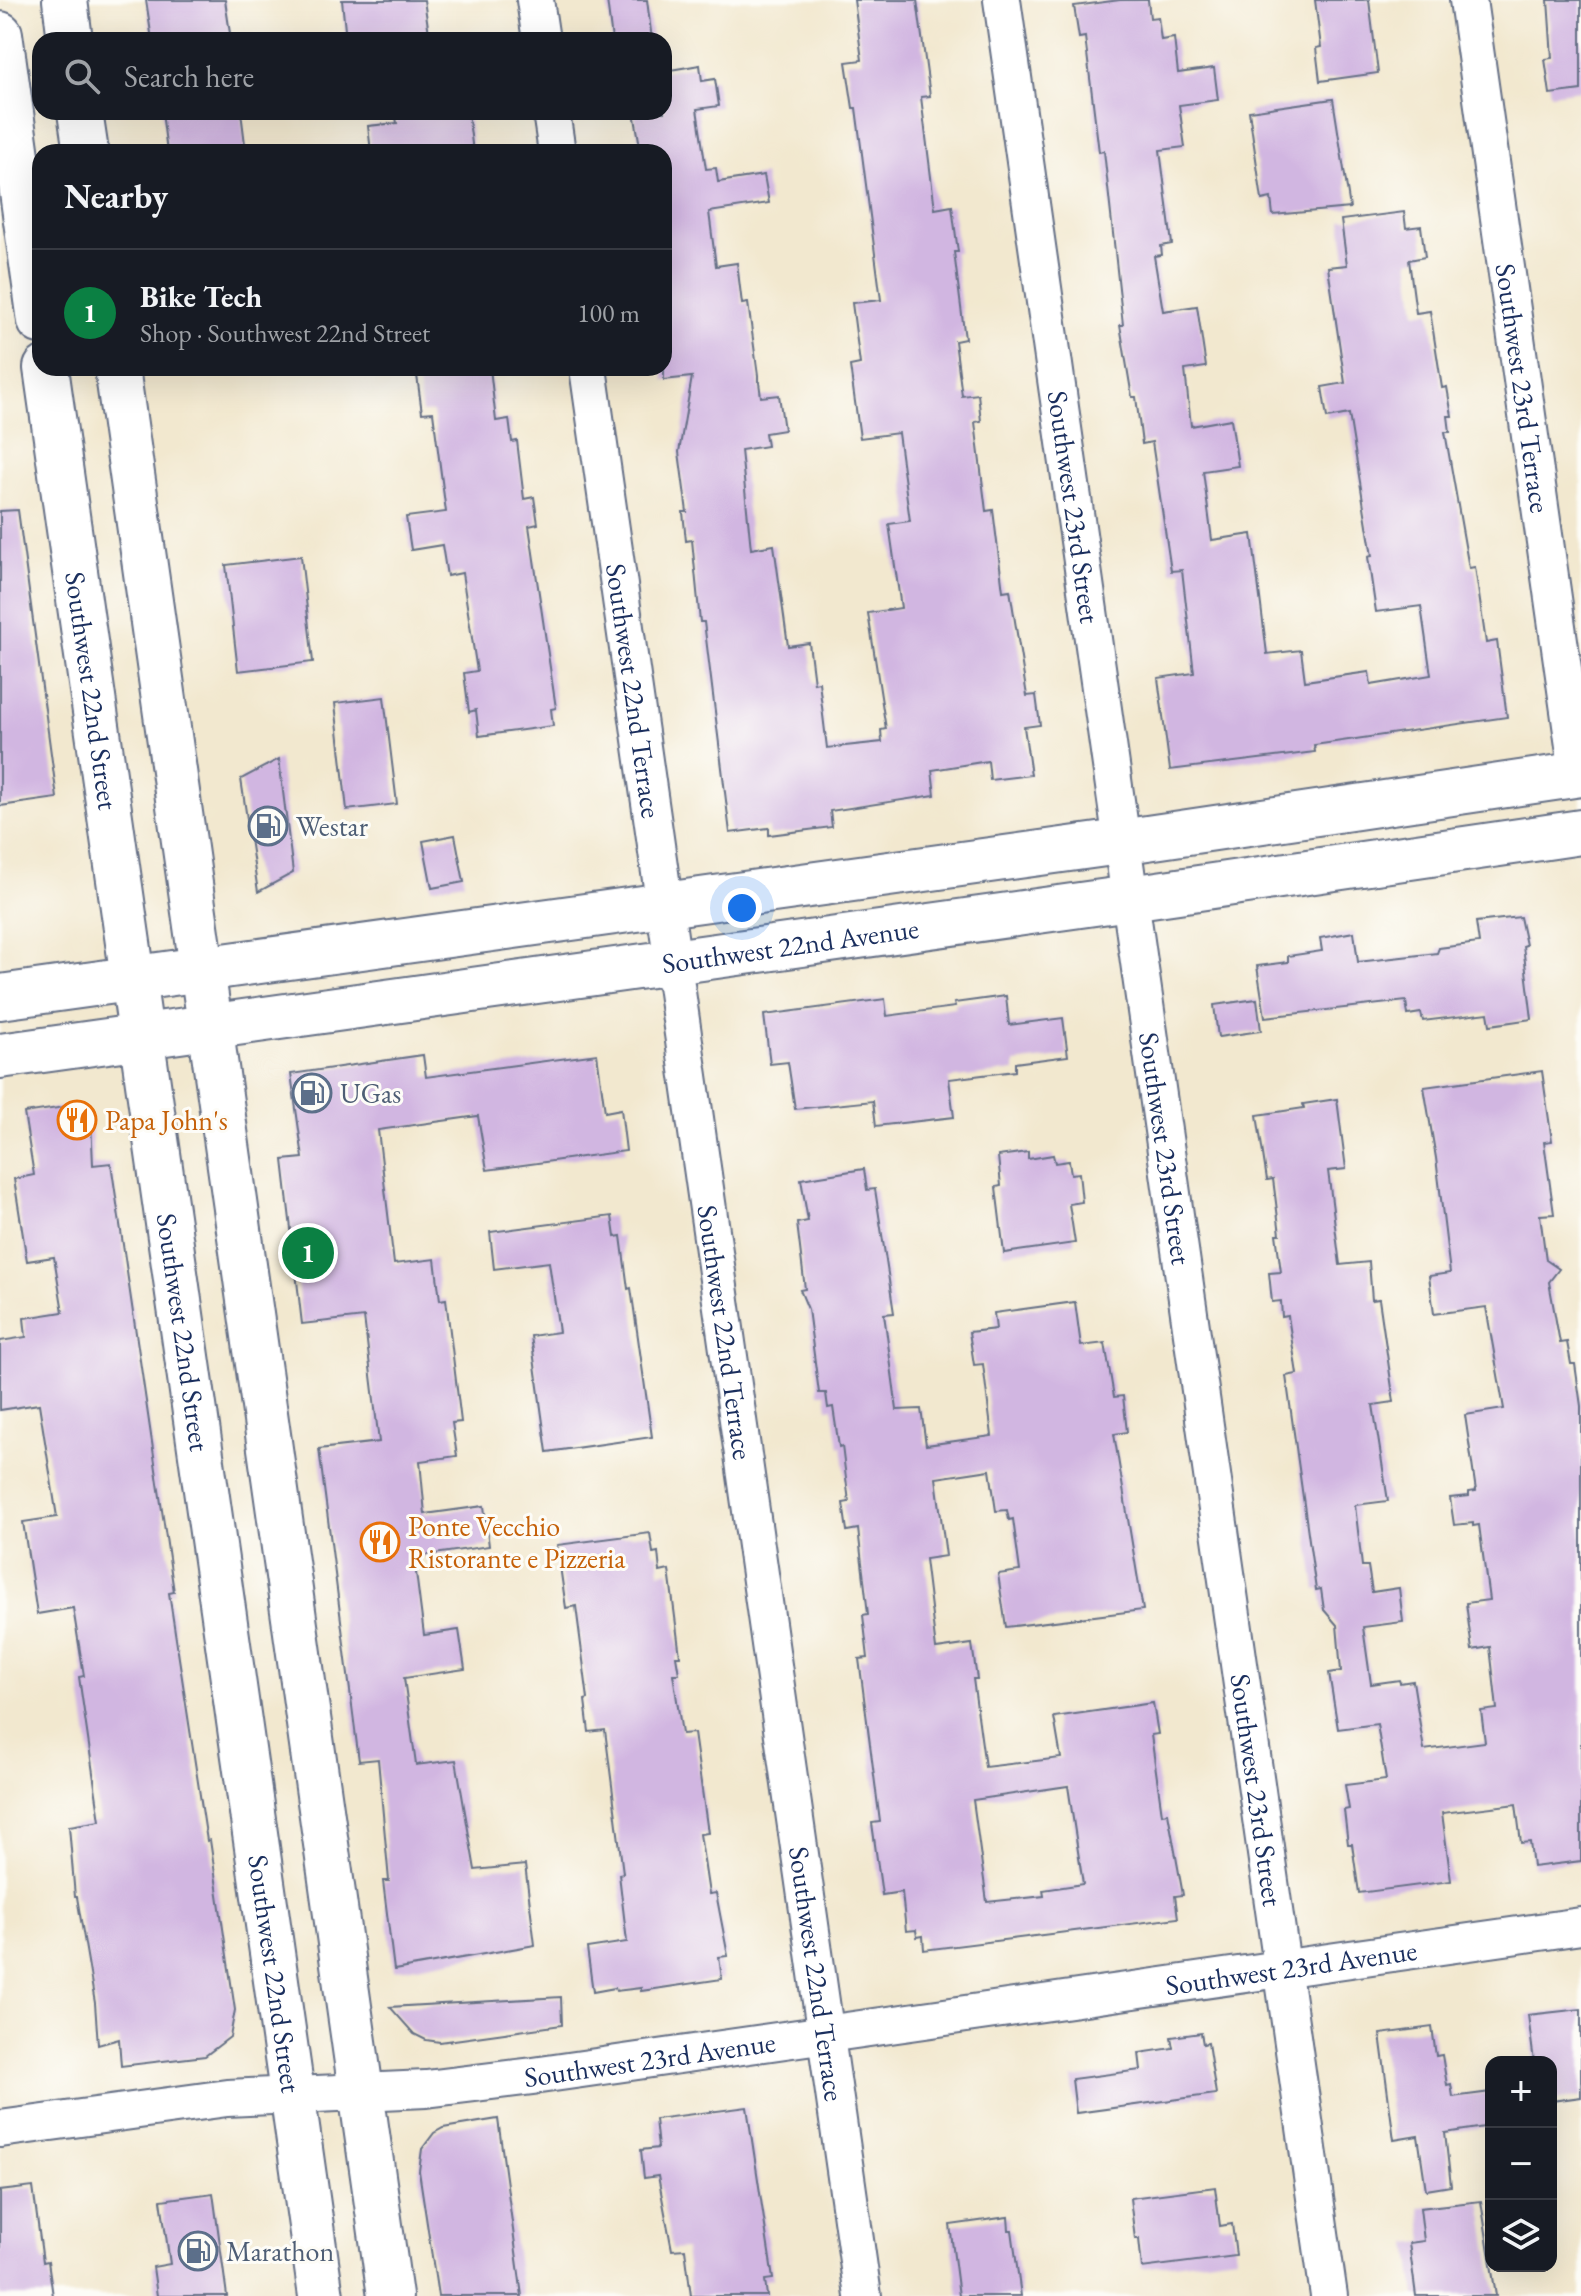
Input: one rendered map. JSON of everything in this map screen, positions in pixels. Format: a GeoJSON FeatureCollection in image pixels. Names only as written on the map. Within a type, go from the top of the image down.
{"type":"FeatureCollection","features":[{"type":"Feature","properties":{"kind":"main road"},"geometry":{"type":"LineString","coordinates":[[65,0],[69,32]]}},
{"type":"Feature","properties":{"kind":"main road"},"geometry":{"type":"LineString","coordinates":[[0,34],[32,264]]}},
{"type":"Feature","properties":{"kind":"main road"},"geometry":{"type":"LineString","coordinates":[[81,120],[85,144]]}},
{"type":"Feature","properties":{"kind":"main road","name":"Southwest 22nd Street"},"geometry":{"type":"LineString","coordinates":[[47,376],[321,2296]]}},
{"type":"Feature","properties":{"kind":"main road"},"geometry":{"type":"LineString","coordinates":[[118,376],[390,2296]]}},
{"type":"Feature","properties":{"kind":"main road","name":"Southwest 22nd Avenue"},"geometry":{"type":"LineString","coordinates":[[0,997],[1580,781]]}},
{"type":"Feature","properties":{"kind":"main road","name":"Southwest 22nd Avenue"},"geometry":{"type":"LineString","coordinates":[[0,1056],[1581,832]]}},
{"type":"Feature","properties":{"kind":"street"},"geometry":{"type":"LineString","coordinates":[[535,0],[540,32]]}},
{"type":"Feature","properties":{"kind":"street","name":"Southwest 23rd Street"},"geometry":{"type":"LineString","coordinates":[[1002,0],[1329,2296]]}},
{"type":"Feature","properties":{"kind":"street","name":"Southwest 23rd Terrace"},"geometry":{"type":"LineString","coordinates":[[1468,0],[1580,781]]}},
{"type":"Feature","properties":{"kind":"street"},"geometry":{"type":"LineString","coordinates":[[552,120],[556,144]]}},
{"type":"Feature","properties":{"kind":"street","name":"Southwest 22nd Terrace"},"geometry":{"type":"LineString","coordinates":[[589,376],[863,2296]]}},
{"type":"Feature","properties":{"kind":"street","name":"Southwest 23rd Avenue"},"geometry":{"type":"LineString","coordinates":[[0,2129],[227,2098],[426,2089],[1581,1926]]}},
{"type":"Feature","properties":{"kind":"building"},"geometry":{"type":"Polygon","coordinates":[[[146,0],[225,0],[230,32],[151,32],[146,0]]]}},
{"type":"Feature","properties":{"kind":"building"},"geometry":{"type":"Polygon","coordinates":[[[342,0],[424,0],[429,32],[345,32],[342,0]]]}},
{"type":"Feature","properties":{"kind":"building"},"geometry":{"type":"Polygon","coordinates":[[[607,0],[647,0],[651,32],[611,32],[607,0]]]}},
{"type":"Feature","properties":{"kind":"building"},"geometry":{"type":"Polygon","coordinates":[[[854,0],[917,0],[930,96],[921,97],[935,209],[952,206],[958,252],[954,252],[965,339],[955,341],[962,396],[978,394],[981,421],[975,422],[986,511],[993,510],[1003,591],[1010,590],[1027,696],[1036,695],[1040,725],[1024,727],[1031,775],[990,780],[988,761],[932,770],[935,795],[830,811],[832,827],[769,835],[769,828],[730,833],[704,622],[700,622],[692,540],[686,541],[683,512],[687,512],[679,452],[692,377],[664,380],[664,376],[672,376],[672,144],[640,144],[635,120],[672,120],[672,70],[700,65],[702,81],[715,79],[719,106],[697,109],[706,169],[716,168],[718,182],[764,175],[769,203],[709,212],[716,266],[737,263],[742,304],[748,303],[761,397],[779,395],[784,430],[765,433],[767,446],[741,450],[751,549],[774,545],[788,646],[809,643],[814,683],[819,682],[827,748],[882,742],[881,730],[886,729],[868,613],[901,608],[889,524],[910,521],[898,433],[860,438],[850,366],[860,364],[852,303],[881,300],[856,108],[853,108],[846,62],[862,60],[854,0]]]}},
{"type":"Feature","properties":{"kind":"building"},"geometry":{"type":"Polygon","coordinates":[[[1148,0],[1150,18],[1158,17],[1161,40],[1174,38],[1178,73],[1214,68],[1218,100],[1179,105],[1185,147],[1160,150],[1172,244],[1161,246],[1162,255],[1154,256],[1163,311],[1197,306],[1206,367],[1185,370],[1191,426],[1231,419],[1238,466],[1203,471],[1212,540],[1252,534],[1267,654],[1301,650],[1305,681],[1369,672],[1371,685],[1431,675],[1421,606],[1376,612],[1368,557],[1372,556],[1349,414],[1327,418],[1322,387],[1345,383],[1328,267],[1347,265],[1341,220],[1404,212],[1406,228],[1421,226],[1425,257],[1409,260],[1416,313],[1430,311],[1442,388],[1447,387],[1452,416],[1448,416],[1450,432],[1445,432],[1469,568],[1475,567],[1486,643],[1497,641],[1507,717],[1314,745],[1315,752],[1170,770],[1158,678],[1194,673],[1182,570],[1171,571],[1152,442],[1142,444],[1136,397],[1132,397],[1120,325],[1123,325],[1104,151],[1099,152],[1085,37],[1079,38],[1074,6],[1148,0]]]}},
{"type":"Feature","properties":{"kind":"building"},"geometry":{"type":"Polygon","coordinates":[[[1315,0],[1369,0],[1378,73],[1320,81],[1316,48],[1321,47],[1315,0]]]}},
{"type":"Feature","properties":{"kind":"building"},"geometry":{"type":"Polygon","coordinates":[[[1548,0],[1581,0],[1581,90],[1550,94],[1545,59],[1552,58],[1548,0]]]}},
{"type":"Feature","properties":{"kind":"building"},"geometry":{"type":"Polygon","coordinates":[[[1333,99],[1350,208],[1273,215],[1271,198],[1262,200],[1249,111],[1333,99]]]}},
{"type":"Feature","properties":{"kind":"building"},"geometry":{"type":"Polygon","coordinates":[[[163,120],[242,120],[245,144],[166,144],[163,120]]]}},
{"type":"Feature","properties":{"kind":"building"},"geometry":{"type":"Polygon","coordinates":[[[396,120],[469,120],[472,144],[370,144],[368,126],[397,123],[396,120]]]}},
{"type":"Feature","properties":{"kind":"building"},"geometry":{"type":"Polygon","coordinates":[[[417,376],[491,376],[496,421],[509,419],[512,442],[517,441],[524,499],[534,497],[538,524],[529,526],[556,708],[551,709],[553,726],[479,736],[476,710],[469,712],[464,673],[477,671],[462,573],[447,576],[442,545],[411,550],[406,517],[446,512],[433,412],[422,413],[417,376]]]}},
{"type":"Feature","properties":{"kind":"building"},"geometry":{"type":"Polygon","coordinates":[[[18,510],[57,798],[0,806],[0,511],[18,510]]]}},
{"type":"Feature","properties":{"kind":"building"},"geometry":{"type":"Polygon","coordinates":[[[301,556],[313,662],[238,671],[226,565],[301,556]]]}},
{"type":"Feature","properties":{"kind":"building"},"geometry":{"type":"Polygon","coordinates":[[[384,697],[397,804],[347,810],[335,703],[384,697]]]}},
{"type":"Feature","properties":{"kind":"building","name":"Westar"},"geometry":{"type":"Polygon","coordinates":[[[279,759],[293,873],[258,892],[241,779],[279,759]]]}},
{"type":"Feature","properties":{"kind":"building"},"geometry":{"type":"Polygon","coordinates":[[[455,835],[464,882],[432,888],[423,841],[455,835]]]}},
{"type":"Feature","properties":{"kind":"building"},"geometry":{"type":"Polygon","coordinates":[[[1520,917],[1526,945],[1523,946],[1532,1019],[1490,1025],[1488,1013],[1423,1021],[1421,1013],[1408,1015],[1406,1001],[1265,1017],[1257,966],[1288,962],[1288,956],[1322,951],[1320,938],[1354,932],[1358,962],[1437,953],[1439,948],[1479,943],[1476,922],[1520,917]]]}},
{"type":"Feature","properties":{"kind":"building"},"geometry":{"type":"Polygon","coordinates":[[[1006,996],[1009,1025],[1063,1018],[1068,1056],[1015,1063],[1015,1071],[949,1079],[954,1117],[876,1126],[873,1101],[795,1109],[788,1062],[770,1064],[764,1015],[885,999],[887,1016],[1006,996]]]}},
{"type":"Feature","properties":{"kind":"building"},"geometry":{"type":"Polygon","coordinates":[[[1257,999],[1261,1031],[1218,1037],[1214,1005],[1257,999]]]}},
{"type":"Feature","properties":{"kind":"building"},"geometry":{"type":"Polygon","coordinates":[[[597,1054],[605,1112],[621,1109],[626,1151],[487,1170],[478,1116],[378,1130],[394,1264],[435,1259],[440,1300],[446,1299],[461,1422],[452,1423],[457,1456],[420,1461],[425,1514],[484,1506],[489,1546],[414,1557],[424,1635],[459,1630],[465,1669],[404,1678],[416,1765],[456,1760],[475,1870],[525,1865],[535,1945],[394,1970],[383,1881],[389,1881],[378,1759],[359,1761],[319,1449],[379,1442],[364,1317],[302,1324],[283,1160],[303,1158],[291,1074],[423,1055],[426,1077],[597,1054]]]}},
{"type":"Feature","properties":{"kind":"building"},"geometry":{"type":"Polygon","coordinates":[[[1542,1071],[1552,1141],[1544,1142],[1554,1214],[1540,1215],[1546,1260],[1559,1269],[1549,1282],[1560,1343],[1567,1342],[1571,1364],[1575,1364],[1581,1406],[1581,1861],[1533,1867],[1530,1842],[1521,1843],[1516,1804],[1442,1813],[1451,1881],[1359,1893],[1352,1844],[1348,1844],[1344,1810],[1349,1809],[1345,1785],[1386,1780],[1377,1724],[1338,1729],[1329,1673],[1341,1671],[1337,1625],[1324,1610],[1321,1589],[1316,1590],[1286,1376],[1297,1374],[1288,1316],[1282,1317],[1281,1301],[1272,1302],[1269,1273],[1281,1272],[1276,1234],[1280,1234],[1273,1179],[1267,1180],[1257,1115],[1337,1099],[1346,1169],[1328,1171],[1340,1265],[1369,1262],[1372,1300],[1379,1299],[1394,1402],[1373,1405],[1388,1501],[1355,1505],[1362,1566],[1368,1566],[1372,1592],[1399,1588],[1403,1622],[1363,1627],[1371,1684],[1413,1681],[1424,1750],[1485,1742],[1481,1711],[1497,1709],[1490,1647],[1472,1650],[1466,1603],[1489,1600],[1479,1525],[1454,1525],[1450,1498],[1469,1496],[1469,1492],[1476,1491],[1465,1415],[1504,1409],[1486,1307],[1434,1314],[1429,1276],[1450,1273],[1424,1087],[1542,1071]]]}},
{"type":"Feature","properties":{"kind":"building"},"geometry":{"type":"Polygon","coordinates":[[[71,1106],[91,1119],[93,1165],[111,1163],[174,1592],[169,1593],[235,2010],[230,2037],[205,2056],[121,2066],[119,2039],[98,2045],[95,2003],[75,1897],[69,1826],[100,1821],[79,1677],[84,1676],[73,1608],[37,1614],[23,1522],[57,1517],[39,1404],[0,1410],[0,1341],[26,1337],[24,1318],[63,1312],[54,1257],[27,1261],[14,1179],[34,1175],[24,1113],[71,1106]]]}},
{"type":"Feature","properties":{"kind":"building"},"geometry":{"type":"Polygon","coordinates":[[[1028,1152],[1028,1159],[1053,1155],[1055,1163],[1069,1161],[1071,1174],[1079,1173],[1082,1202],[1069,1204],[1075,1243],[1004,1253],[996,1187],[1001,1186],[998,1156],[1028,1152]]]}},
{"type":"Feature","properties":{"kind":"building"},"geometry":{"type":"Polygon","coordinates":[[[864,1169],[867,1190],[875,1189],[894,1313],[884,1314],[897,1410],[921,1409],[926,1445],[992,1436],[983,1364],[974,1365],[969,1332],[996,1329],[994,1313],[1075,1302],[1081,1346],[1105,1343],[1114,1397],[1123,1396],[1127,1432],[1114,1434],[1143,1610],[1006,1627],[998,1574],[1020,1571],[1013,1519],[1009,1520],[1007,1510],[996,1511],[990,1470],[936,1478],[946,1556],[925,1559],[936,1649],[972,1644],[977,1679],[973,1679],[985,1767],[1061,1758],[1054,1717],[1153,1703],[1158,1734],[1151,1735],[1162,1814],[1168,1813],[1183,1895],[1175,1896],[1178,1918],[924,1950],[923,1936],[917,1937],[916,1930],[906,1931],[902,1892],[882,1895],[872,1823],[880,1822],[859,1659],[868,1658],[863,1615],[868,1614],[858,1529],[847,1531],[843,1503],[849,1502],[842,1446],[839,1447],[833,1407],[828,1408],[826,1393],[819,1393],[808,1309],[800,1290],[805,1289],[797,1223],[808,1221],[801,1179],[864,1169]],[[1068,1786],[973,1800],[987,1902],[1044,1896],[1043,1890],[1083,1884],[1068,1786]]]}},
{"type":"Feature","properties":{"kind":"building"},"geometry":{"type":"Polygon","coordinates":[[[612,1216],[615,1237],[621,1236],[628,1289],[631,1288],[652,1437],[547,1452],[531,1336],[559,1332],[549,1262],[494,1269],[490,1232],[612,1216]]]}},
{"type":"Feature","properties":{"kind":"building"},"geometry":{"type":"Polygon","coordinates":[[[650,1533],[653,1553],[658,1552],[660,1572],[669,1570],[680,1656],[676,1656],[679,1674],[673,1674],[682,1734],[694,1733],[708,1833],[700,1834],[709,1894],[716,1893],[728,1956],[719,1957],[722,1979],[641,1991],[641,1988],[616,1991],[615,1988],[593,1992],[587,1948],[627,1942],[619,1874],[623,1873],[605,1730],[589,1732],[576,1606],[566,1608],[557,1545],[650,1533]]]}},
{"type":"Feature","properties":{"kind":"building"},"geometry":{"type":"Polygon","coordinates":[[[561,1997],[562,2025],[440,2042],[414,2034],[390,2007],[561,1997]]]}},
{"type":"Feature","properties":{"kind":"building"},"geometry":{"type":"Polygon","coordinates":[[[1581,2009],[1581,2097],[1557,2100],[1557,2056],[1533,2056],[1528,2015],[1581,2009]]]}},
{"type":"Feature","properties":{"kind":"building"},"geometry":{"type":"Polygon","coordinates":[[[1432,2027],[1436,2056],[1442,2055],[1447,2085],[1451,2084],[1453,2097],[1485,2093],[1485,2127],[1445,2133],[1451,2186],[1426,2190],[1418,2136],[1394,2140],[1380,2034],[1432,2027]]]}},
{"type":"Feature","properties":{"kind":"building"},"geometry":{"type":"Polygon","coordinates":[[[1201,2033],[1203,2044],[1208,2043],[1216,2094],[1076,2113],[1072,2079],[1141,2070],[1139,2053],[1173,2048],[1171,2037],[1201,2033]]]}},
{"type":"Feature","properties":{"kind":"building"},"geometry":{"type":"Polygon","coordinates":[[[747,2107],[773,2279],[765,2280],[767,2296],[691,2296],[685,2249],[672,2250],[658,2176],[644,2178],[641,2150],[658,2148],[655,2119],[747,2107]]]}},
{"type":"Feature","properties":{"kind":"building"},"geometry":{"type":"Polygon","coordinates":[[[498,2119],[522,2296],[438,2296],[419,2171],[422,2149],[434,2133],[443,2128],[498,2119]]]}},
{"type":"Feature","properties":{"kind":"building"},"geometry":{"type":"Polygon","coordinates":[[[33,2187],[43,2262],[48,2261],[53,2296],[0,2296],[0,2191],[33,2187]]]}},
{"type":"Feature","properties":{"kind":"building"},"geometry":{"type":"Polygon","coordinates":[[[1215,2187],[1220,2226],[1232,2224],[1236,2256],[1142,2268],[1130,2198],[1215,2187]]]}},
{"type":"Feature","properties":{"kind":"building"},"geometry":{"type":"Polygon","coordinates":[[[213,2193],[227,2296],[157,2296],[153,2267],[170,2264],[161,2200],[213,2193]]]}},
{"type":"Feature","properties":{"kind":"building"},"geometry":{"type":"Polygon","coordinates":[[[1481,2201],[1485,2226],[1485,2272],[1492,2272],[1496,2296],[1416,2296],[1409,2243],[1424,2241],[1420,2208],[1481,2201]]]}},
{"type":"Feature","properties":{"kind":"building"},"geometry":{"type":"Polygon","coordinates":[[[1008,2217],[1021,2296],[959,2296],[950,2225],[1008,2217]]]}},
{"type":"Feature","properties":{"kind":"place","name":"Westar"},"geometry":{"type":"Point","coordinates":[268,826]}},
{"type":"Feature","properties":{"kind":"place","name":"UGas"},"geometry":{"type":"Point","coordinates":[312,1093]}},
{"type":"Feature","properties":{"kind":"place","name":"Papa John's"},"geometry":{"type":"Point","coordinates":[77,1120]}},
{"type":"Feature","properties":{"kind":"place","name":"Bike Tech"},"geometry":{"type":"Point","coordinates":[308,1253]}},
{"type":"Feature","properties":{"kind":"place","name":"Ponte Vecchio Ristorante e Pizzeria"},"geometry":{"type":"Point","coordinates":[380,1542]}},
{"type":"Feature","properties":{"kind":"place","name":"Marathon"},"geometry":{"type":"Point","coordinates":[198,2251]}}]}
